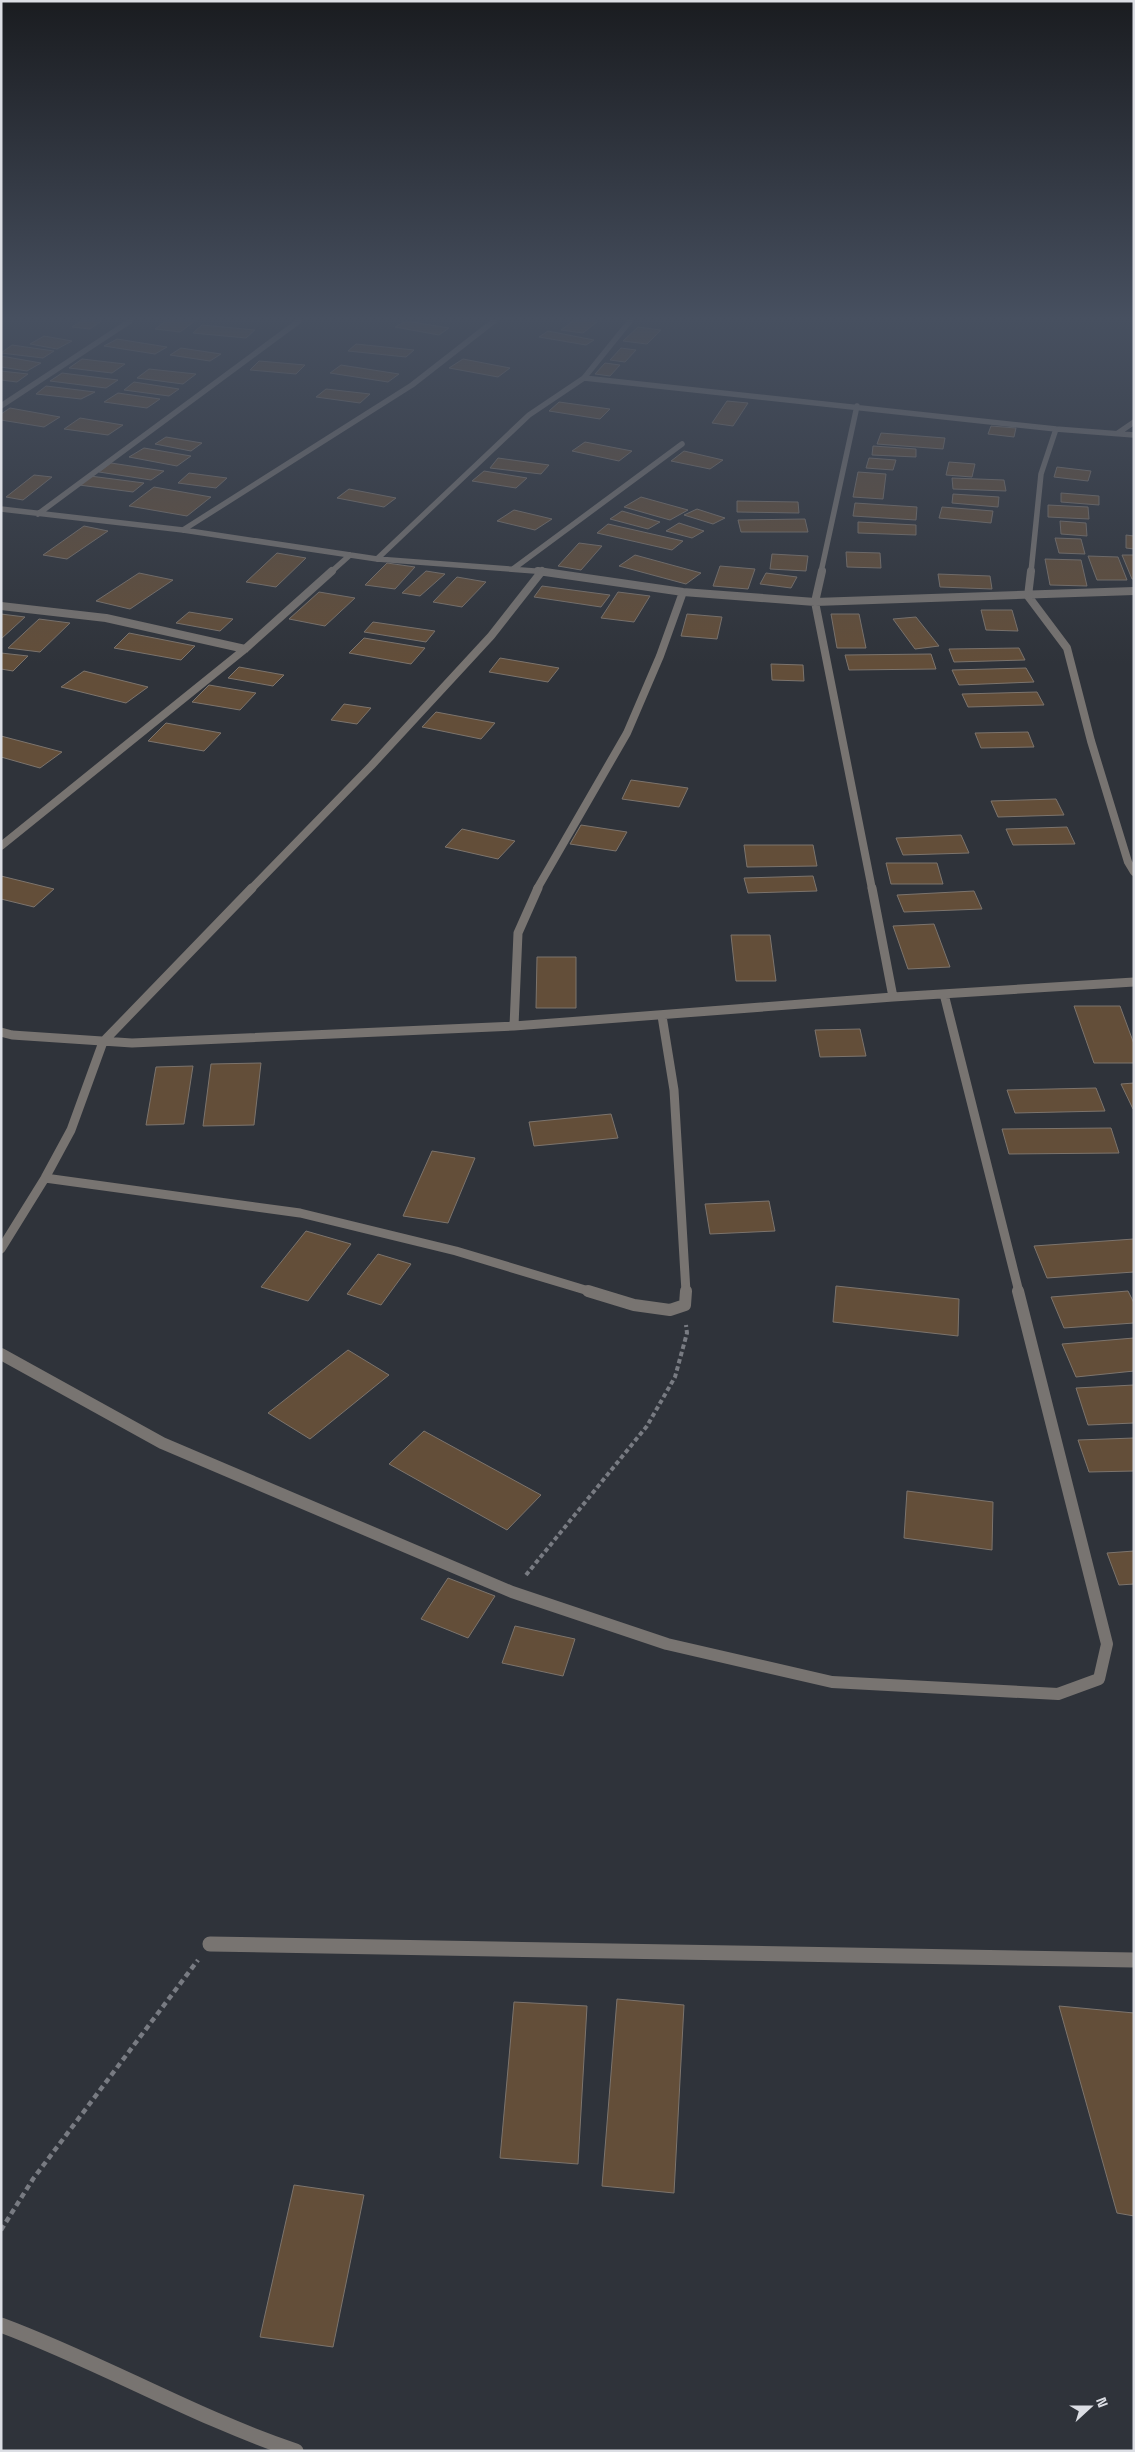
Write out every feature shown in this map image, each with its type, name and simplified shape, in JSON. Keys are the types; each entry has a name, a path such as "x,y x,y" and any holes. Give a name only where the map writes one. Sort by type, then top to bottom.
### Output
{"street":[{"path":"38,514 143,435"},
{"path":"183,530 332,435"},
{"path":"377,558 506,435"},
{"path":"851,435 815,602 893,997"},
{"path":"1054,435 1041,474 1028,596 1067,648 1091,741 1128,862 1134,872"},
{"path":"513,569 682,444"},
{"path":"1,509 183,530 350,555 542,571 683,592 815,602 1134,591"},
{"path":"1,846 245,649 350,555"},
{"path":"1,1249 45,1178 71,1130 103,1042 371,766 491,636 542,571"},
{"path":"514,1026 518,933 543,876 627,733 660,656 683,592"},
{"path":"1,606 106,618 245,649"},
{"path":"1,1032 12,1036 132,1044 514,1026 893,997 1134,982"},
{"path":"1,1354 162,1443 512,1592 667,1644 832,1682 1058,1694 1099,1679 1106,1644 944,994"},
{"path":"45,1178 300,1213 456,1251 634,1305 670,1310 685,1305 686,1283 674,1090 662,1016"},
{"path":"210,1944 1134,1960"},
{"path":"1,2325 34,2336 204,2416 295,2451"}],"path":[{"path":"512,1592 647,1426 675,1377 687,1332 685,1305"},
{"path":"1,2230 33,2179 210,1944"}],"building":[{"path":"880,435 945,438 943,449 877,444"},
{"path":"166,437 202,443 191,451 155,444"},
{"path":"585,442 632,451 619,461 572,451"},
{"path":"873,446 916,449 916,457 872,455"},
{"path":"144,448 191,456 177,466 129,457"},
{"path":"684,451 723,460 710,469 671,461"},
{"path":"498,458 549,465 541,474 490,468"},
{"path":"869,458 896,460 893,470 866,468"},
{"path":"949,462 975,464 972,477 946,475"},
{"path":"111,463 164,471 151,480 99,472"},
{"path":"1057,467 1091,471 1088,481 1054,477"},
{"path":"484,471 527,478 516,488 472,481"},
{"path":"858,472 886,474 883,499 853,497"},
{"path":"189,473 227,478 216,488 178,483"},
{"path":"34,475 52,477 23,500 6,497"},
{"path":"90,476 144,483 133,492 79,485"},
{"path":"952,478 1004,480 1006,491 953,489"},
{"path":"154,487 211,497 187,516 129,506"},
{"path":"349,489 396,498 384,507 337,498"},
{"path":"1061,493 1099,496 1099,505 1061,502"},
{"path":"953,494 999,497 998,507 952,503"},
{"path":"641,497 688,510 670,520 624,507"},
{"path":"737,501 798,502 799,513 737,512"},
{"path":"855,503 917,507 916,520 853,516"},
{"path":"1048,505 1088,507 1089,519 1048,517"},
{"path":"942,507 993,511 991,523 939,518"},
{"path":"697,509 725,518 713,524 684,515"},
{"path":"514,510 552,519 535,530 497,521"},
{"path":"622,511 660,522 648,529 610,519"},
{"path":"805,519 808,532 741,532 738,520"},
{"path":"1060,521 1086,523 1087,536 1061,534"},
{"path":"858,522 916,525 916,535 858,533"},
{"path":"679,523 704,531 692,538 666,531"},
{"path":"608,524 683,541 672,550 597,533"},
{"path":"84,526 108,531 67,559 43,555"},
{"path":"1126,535 1134,536 1134,549 1126,548"},
{"path":"1055,538 1081,539 1085,554 1059,553"},
{"path":"579,543 602,546 581,570 558,566"},
{"path":"846,552 880,553 881,568 847,567"},
{"path":"277,553 306,558 276,587 246,582"},
{"path":"772,554 808,556 806,571 770,569"},
{"path":"635,555 701,573 686,584 619,566"},
{"path":"1122,555 1134,555 1134,579 1132,579"},
{"path":"1088,556 1118,557 1127,580 1097,580"},
{"path":"1045,559 1081,560 1087,586 1050,585"},
{"path":"387,563 415,567 395,589 365,585"},
{"path":"720,566 755,569 748,589 713,586"},
{"path":"426,571 445,574 420,596 402,593"},
{"path":"139,573 173,580 130,609 96,601"},
{"path":"766,573 797,577 791,588 760,584"},
{"path":"938,574 990,576 992,589 940,587"},
{"path":"457,577 486,582 462,607 433,602"},
{"path":"542,586 610,595 601,607 534,597"},
{"path":"319,592 355,598 325,626 289,619"},
{"path":"618,592 650,596 634,622 601,618"},
{"path":"981,610 1012,610 1018,631 986,630"},
{"path":"189,612 233,619 220,631 176,623"},
{"path":"1,614 25,617 1,639"},
{"path":"687,614 722,617 717,639 681,636"},
{"path":"831,614 859,614 866,648 837,648"},
{"path":"916,617 939,646 915,649 893,619"},
{"path":"39,619 70,623 40,652 8,648"},
{"path":"373,622 435,631 426,642 364,632"},
{"path":"129,633 195,646 181,660 114,648"},
{"path":"364,638 425,648 411,664 349,653"},
{"path":"1019,648 1025,660 954,662 949,649"},
{"path":"1,653 28,656 13,671 1,669"},
{"path":"931,654 936,669 849,670 845,655"},
{"path":"500,658 559,668 548,682 489,672"},
{"path":"771,664 803,665 804,681 772,680"},
{"path":"239,667 284,675 273,686 228,678"},
{"path":"1026,668 1034,682 959,685 952,670"},
{"path":"84,671 148,687 126,703 61,687"},
{"path":"209,685 256,693 240,710 192,702"},
{"path":"1037,692 1044,705 968,707 962,694"},
{"path":"344,704 371,708 357,724 331,720"},
{"path":"436,712 495,723 481,739 422,727"},
{"path":"166,723 221,733 204,751 148,741"},
{"path":"1028,732 1034,747 981,748 975,733"},
{"path":"1,736 62,752 40,768 1,757"},
{"path":"631,780 688,788 679,807 622,799"},
{"path":"1056,799 1064,815 998,817 991,801"},
{"path":"581,825 627,832 616,851 570,844"},
{"path":"1067,827 1075,844 1013,845 1006,829"},
{"path":"462,829 515,841 498,859 445,847"},
{"path":"961,835 969,853 903,855 896,838"},
{"path":"744,845 813,845 817,866 747,867"},
{"path":"886,863 937,863 943,884 891,884"},
{"path":"1,876 54,889 34,907 1,899"},
{"path":"813,876 817,891 748,893 744,878"},
{"path":"974,891 982,909 904,912 897,895"},
{"path":"934,924 950,967 908,969 893,926"},
{"path":"731,935 770,935 776,981 736,981"},
{"path":"537,957 576,957 576,1008 536,1008"},
{"path":"1074,1006 1120,1006 1134,1044 1134,1063 1094,1063"},
{"path":"860,1029 866,1056 820,1057 815,1030"},
{"path":"261,1063 254,1125 203,1126 211,1064"},
{"path":"193,1066 184,1124 146,1125 156,1067"},
{"path":"1134,1083 1134,1109 1133,1109 1121,1084"},
{"path":"1096,1088 1105,1111 1015,1113 1007,1090"},
{"path":"611,1114 618,1138 534,1146 529,1122"},
{"path":"1111,1128 1119,1153 1009,1154 1002,1129"},
{"path":"432,1151 475,1158 448,1223 403,1216"},
{"path":"769,1201 775,1231 710,1234 705,1204"},
{"path":"306,1231 351,1244 308,1301 261,1287"},
{"path":"1134,1239 1134,1272 1047,1278 1034,1246"},
{"path":"378,1254 411,1264 381,1305 347,1294"},
{"path":"836,1286 959,1299 958,1336 833,1322"},
{"path":"1128,1291 1134,1303 1134,1323 1064,1328 1051,1297"},
{"path":"1134,1338 1134,1371 1076,1377 1062,1344"},
{"path":"348,1350 389,1375 310,1439 268,1413"},
{"path":"1134,1385 1134,1423 1088,1425 1076,1388"},
{"path":"424,1431 541,1495 507,1530 389,1464"},
{"path":"1134,1438 1134,1471 1089,1472 1078,1440"},
{"path":"907,1491 993,1502 992,1550 904,1538"},
{"path":"1134,1551 1134,1584 1119,1585 1107,1553"},
{"path":"448,1578 495,1596 468,1638 421,1619"},
{"path":"515,1626 575,1639 563,1676 502,1663"},
{"path":"617,1999 684,2005 674,2193 602,2186"},
{"path":"514,2002 587,2006 578,2164 500,2158"},
{"path":"1059,2006 1134,2013 1134,2216 1117,2213"},
{"path":"294,2185 364,2195 333,2347 260,2337"}]}
